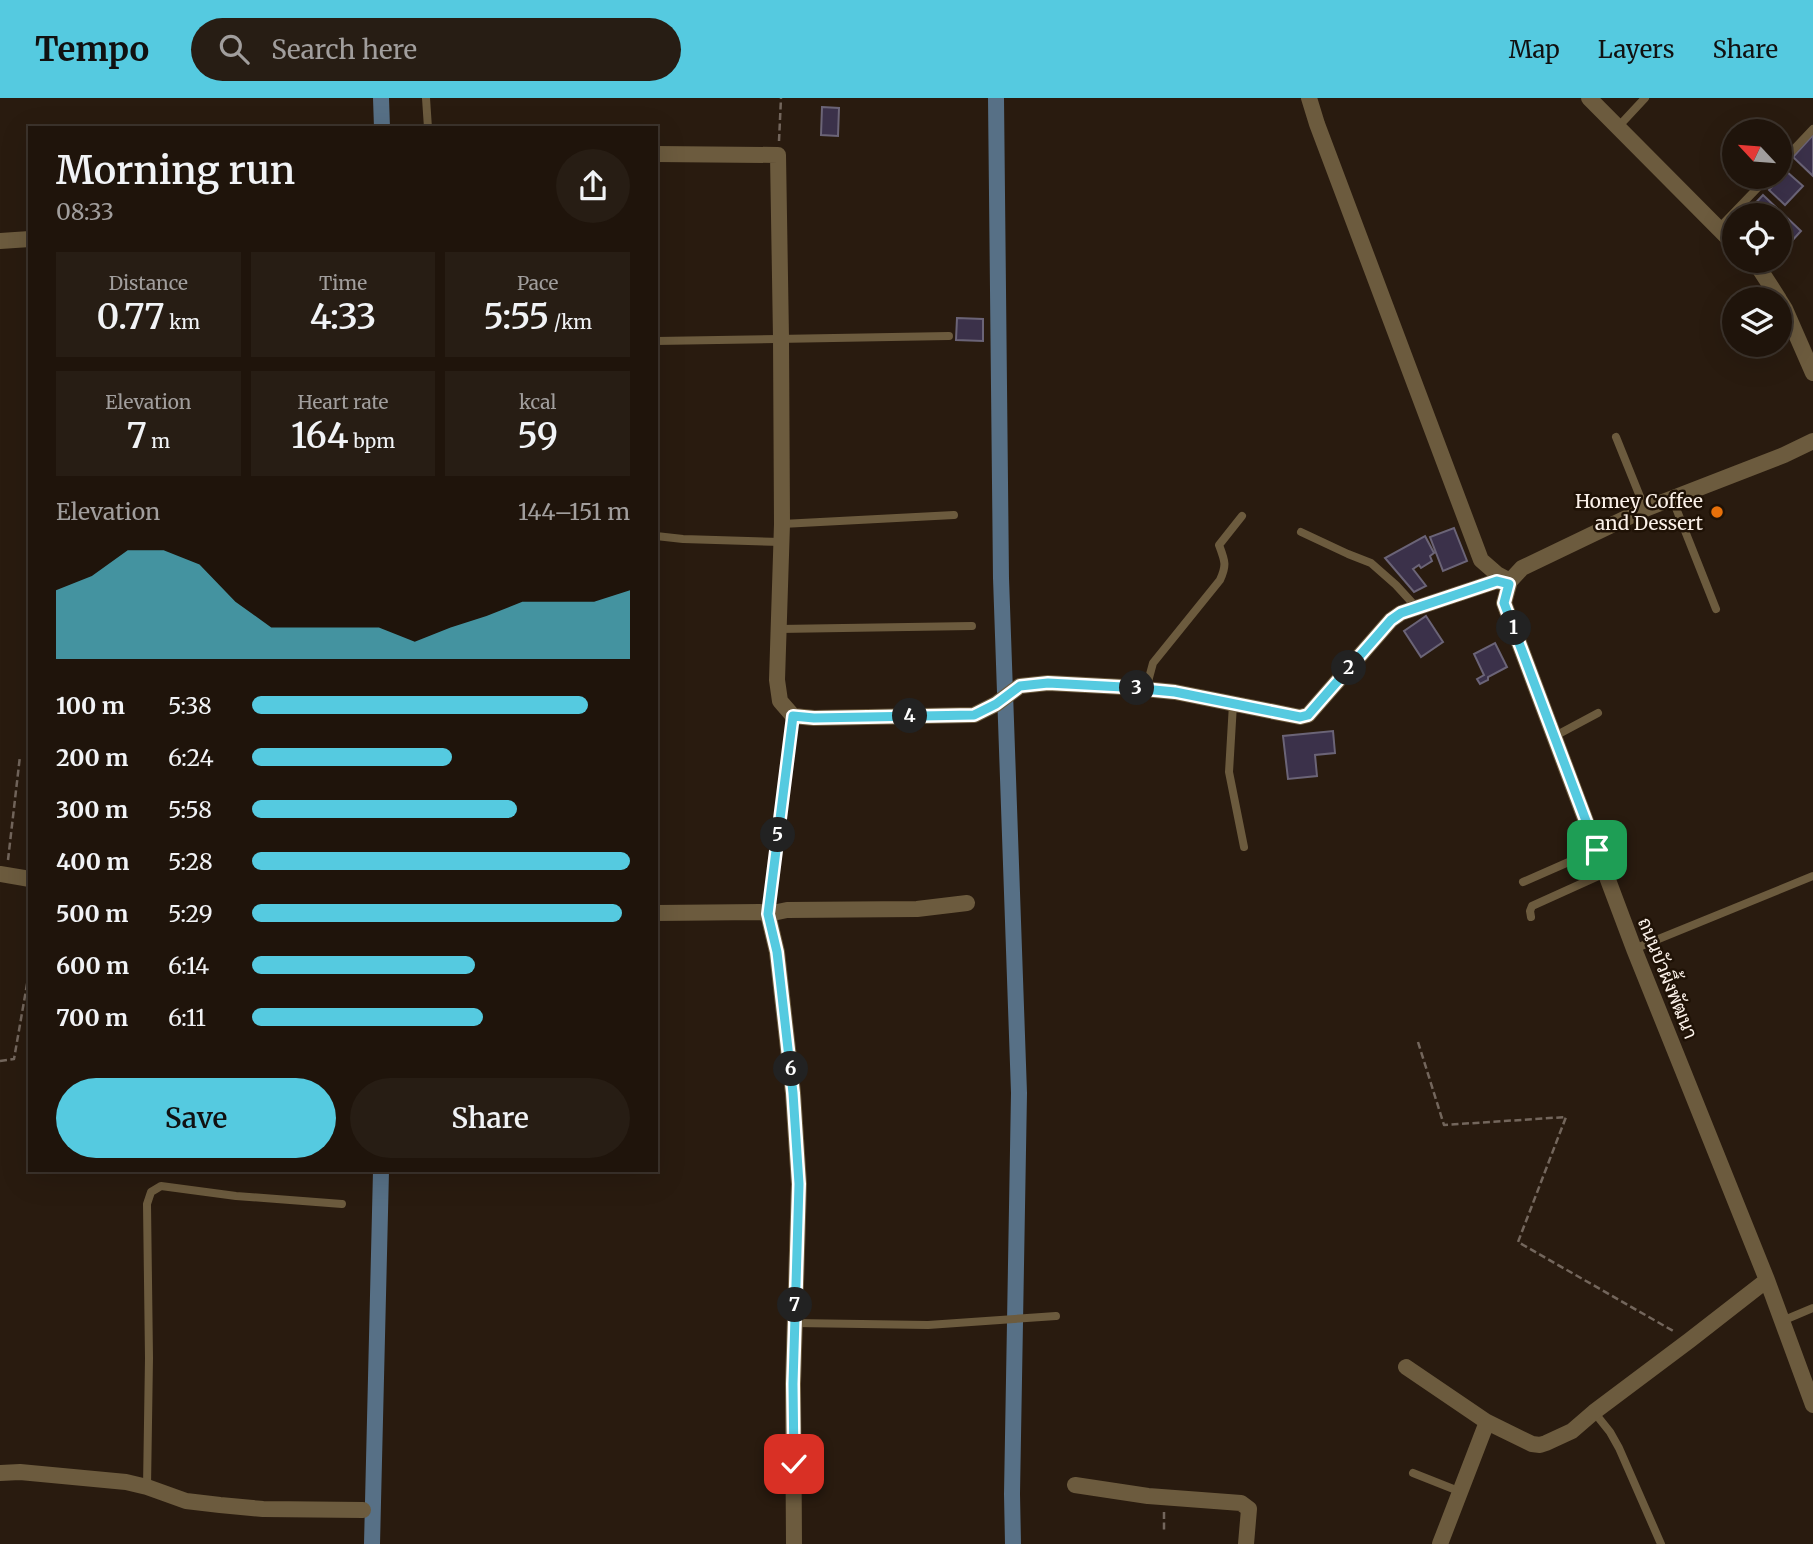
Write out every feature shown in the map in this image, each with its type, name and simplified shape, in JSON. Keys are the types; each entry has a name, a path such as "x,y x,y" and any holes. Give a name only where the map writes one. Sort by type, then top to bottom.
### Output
{"street":[{"path":"1309,98 1481,560 1509,583"},
{"path":"1589,98 1722,233"},
{"path":"658,154 778,155 782,524 777,680 780,701 793,716 814,718 974,715 996,704 1020,686 1048,683 1175,692 1300,717 1308,715 1391,620 1401,613 1497,581 1509,583"},
{"path":"0,241 28,239"},
{"path":"1792,325 1813,373"},
{"path":"1509,583 1522,568 1645,509 1813,441"},
{"name":"ถนนบัวผึ้งพัฒนา","path":"1509,583 1504,603 1634,949 1767,1280 1813,1405"},
{"path":"4,874 28,879"},
{"path":"658,913 768,914 787,910 917,909 967,903"},
{"path":"768,914 777,952 794,1106 799,1184 793,1384 794,1544"},
{"path":"1406,1367 1488,1422 1532,1444 1540,1445 1572,1431 1767,1280"},
{"path":"1440,1544 1488,1422"},
{"path":"0,1473 20,1472 126,1482 186,1501 263,1509 363,1510"},
{"path":"1075,1485 1148,1496 1241,1503 1249,1509 1246,1544"}],"lane":[{"path":"426,98 428,126"},
{"path":"1618,127 1645,98"},
{"path":"1792,151 1813,129"},
{"path":"1718,229 1756,189"},
{"path":"658,341 950,336"},
{"path":"1616,437 1645,509"},
{"path":"1672,498 1716,608"},
{"path":"782,524 954,515"},
{"path":"1146,689 1153,663 1220,580 1225,569 1219,545 1242,516"},
{"path":"1301,532 1371,564 1396,585 1417,608"},
{"path":"658,536 781,542"},
{"path":"779,629 972,626"},
{"path":"1233,704 1229,772 1244,847"},
{"path":"1555,736 1598,713"},
{"path":"1523,882 1597,850"},
{"path":"1531,917 1532,906 1605,873"},
{"path":"1634,949 1813,876"},
{"path":"147,1487 147,1204 151,1192 161,1186 236,1196 342,1204"},
{"path":"1782,1321 1813,1308"},
{"path":"795,1323 928,1325 1056,1317"},
{"path":"1594,1412 1619,1448 1661,1544"},
{"path":"1413,1473 1461,1492"}],"path":[{"path":"778,155 781,98"},
{"path":"768,914 793,716"},
{"path":"4,874 20,756"},
{"path":"0,1061 14,1059 28,978"},
{"path":"1418,1042 1444,1125 1566,1118 1518,1242 1690,1340"}],"building":[{"path":"822,107 839,108 838,136 821,135"},
{"path":"1813,135 1813,176 1793,157"},
{"path":"1792,176 1803,186 1787,203 1783,203 1769,190 1792,189"},
{"path":"1763,195 1771,203 1756,203"},
{"path":"1792,222 1801,231 1792,241"},
{"path":"957,318 983,319 983,341 956,340"},
{"path":"1454,528 1467,561 1443,571 1430,537"},
{"path":"1425,536 1434,553 1430,556 1432,561 1421,568 1419,565 1413,569 1426,586 1414,592 1385,558"},
{"path":"1426,616 1443,642 1421,657 1404,631"},
{"path":"1495,643 1507,667 1480,684 1477,679 1484,675 1474,654"},
{"path":"1333,731 1335,753 1315,755 1317,776 1288,779 1283,736"}],"waterway":[{"path":"381,98 382,126"},
{"path":"996,98 1001,578 1019,1093 1013,1544"},
{"path":"372,1544 381,1172"}],"place":[{"name":"Homey Coffee and Dessert","path":"1717,512"}],"route":[{"path":"794,1464 793,1384 799,1184 793,1093 777,952 768,914 793,716 814,718 974,715 996,704 1020,686 1048,683 1175,692 1300,717 1308,715 1391,620 1401,613 1497,581 1509,584 1504,603 1597,850"}]}
